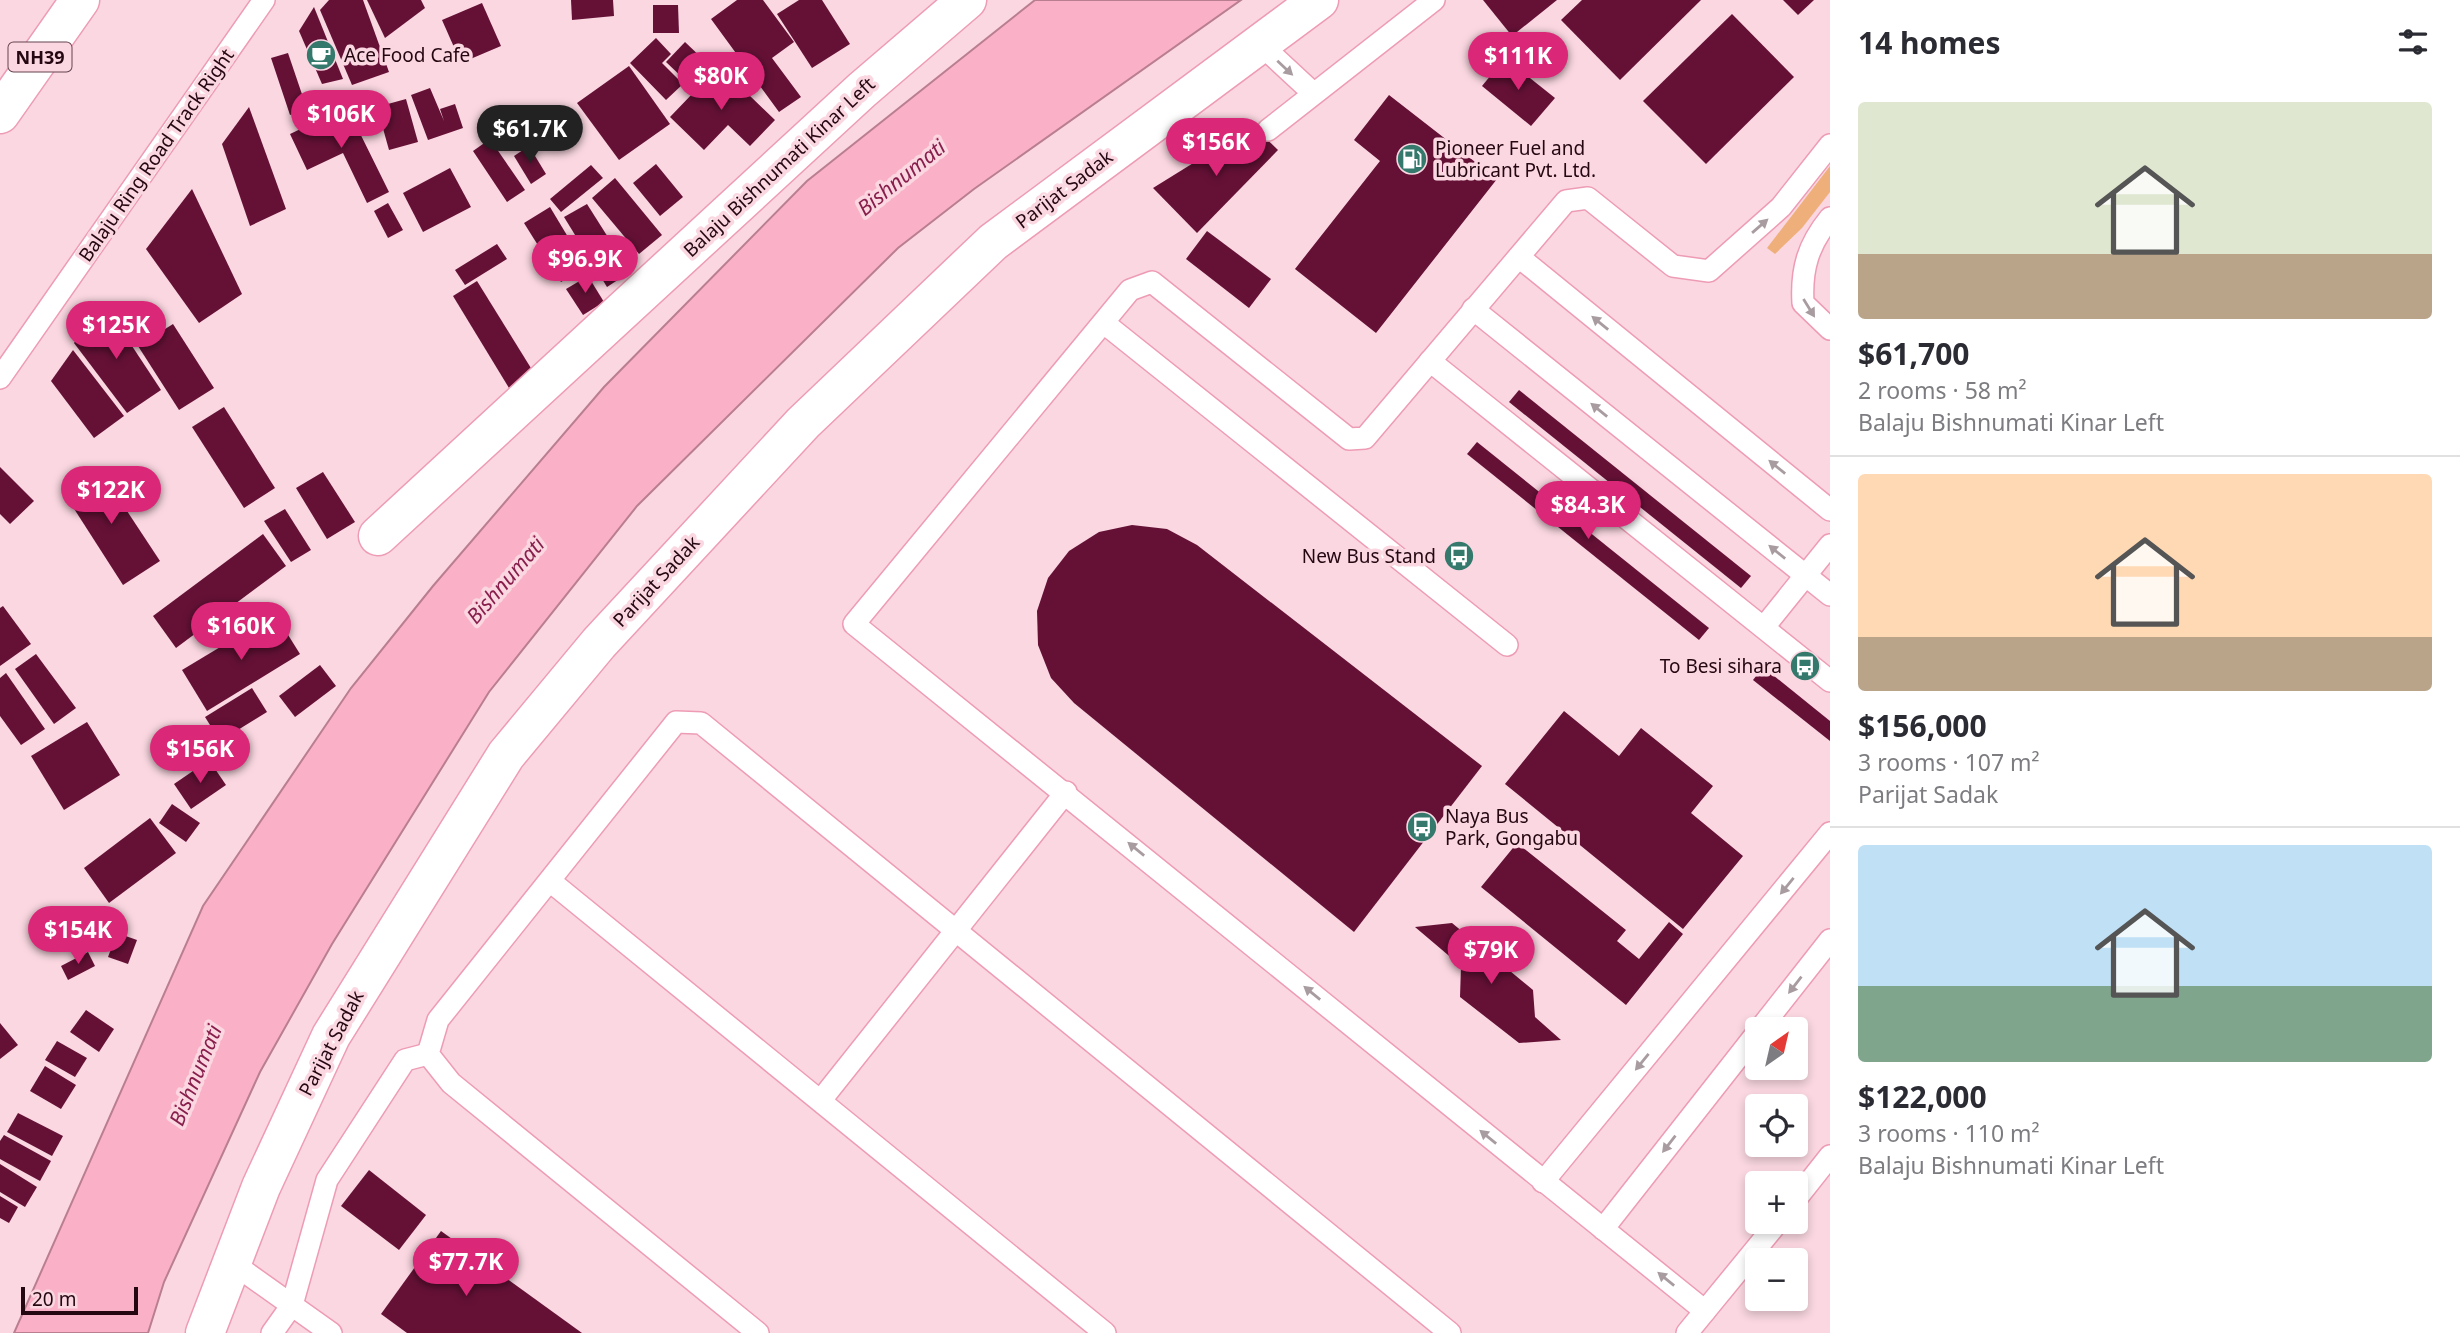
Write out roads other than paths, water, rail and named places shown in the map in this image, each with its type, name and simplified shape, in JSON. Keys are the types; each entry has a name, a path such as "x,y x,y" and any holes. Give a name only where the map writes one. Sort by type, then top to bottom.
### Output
{"main road":[{"name":"NH39","path":"0,113 80,0"},
{"name":"Balaju Bishnumati Kinar Left","path":"378,536 862,90 967,0"},
{"name":"Parijat Sadak","path":"205,1333 261,1187 331,1036 506,755 599,642 803,423 993,242 1258,42 1319,0"}],"lane":[{"name":"Balaju Ring Road Track Right","path":"0,378 264,0"},
{"path":"1268,130 1411,7 1434,0"},
{"path":"1258,42 1313,93"},
{"path":"1705,1311 1066,792 854,624 1130,290 1152,282 1349,439 1365,438 1566,201 1588,198 1673,266 1709,271 1781,207 1830,145"},
{"path":"1830,218 1805,259 1802,288 1803,303 1830,329"},
{"path":"1519,257 1830,510"},
{"path":"1473,309 1830,595"},
{"path":"1104,323 1507,645"},
{"path":"1430,361 1830,681"},
{"path":"1763,627 1830,545"},
{"path":"428,1054 438,1020 677,722 701,723 1450,1333"},
{"path":"821,1100 957,933 1066,792"},
{"path":"1544,1182 1830,833"},
{"path":"550,881 1105,1333"},
{"path":"1769,1017 1830,940"},
{"path":"1602,1229 1745,1048"},
{"path":"272,1333 292,1305 327,1180 405,1060 428,1054"},
{"path":"428,1054 451,1083 758,1333"},
{"path":"1808,1184 1830,1156"},
{"path":"1687,1333 1767,1234"},
{"path":"231,1262 331,1333"}],"water":[{"name":"Bishnumati","path":"1035,0 1241,0 974,189 898,248 637,506 489,692 332,944 260,1072 164,1282 148,1333 14,1333 203,906 351,688 433,586 604,387 807,181"}],"place":[{"name":"Ace Food Cafe","path":"321,55"},
{"name":"Pioneer Fuel and Lubricant Pvt. Ltd.","path":"1412,159"},
{"name":"New Bus Stand","path":"1459,556"},
{"name":"To Besi sihara","path":"1805,666"},
{"name":"Naya Bus Park, Gongabu","path":"1422,827"}]}
